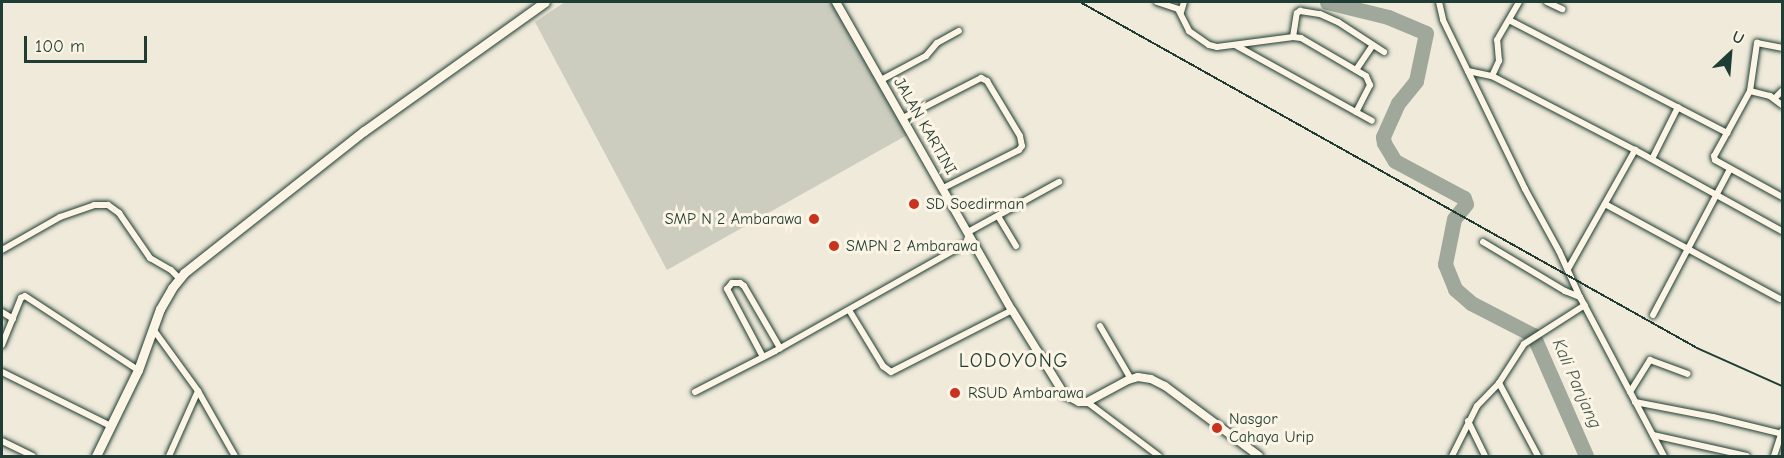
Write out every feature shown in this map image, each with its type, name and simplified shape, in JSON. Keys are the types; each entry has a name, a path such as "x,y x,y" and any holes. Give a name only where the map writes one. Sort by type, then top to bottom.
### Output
{"main road":[{"path":"96,456 138,370 166,297 179,278 364,131 545,2"}],"street":[{"name":"JALAN KARTINI","path":"836,2 1060,390 1070,399 1087,402"},
{"path":"1157,2 1181,12"},
{"path":"1184,2 1181,12 1189,31 1209,45 1217,48 1293,37 1312,43 1356,70 1370,80 1370,85 1356,112"},
{"path":"1438,2 1443,20 1525,189 1664,456"},
{"path":"1492,76 1499,61 1497,40 1519,2"},
{"path":"1547,2 1563,9"},
{"path":"1293,37 1297,13 1300,11 1338,22 1384,52"},
{"path":"1509,20 1727,133"},
{"path":"881,80 926,56 937,43 959,31"},
{"path":"1782,48 1757,42 1750,91 1714,158 1730,169 1782,194"},
{"path":"1234,45 1372,121"},
{"path":"1356,70 1372,46"},
{"path":"1468,71 1492,76 1652,159 1782,231"},
{"path":"903,118 981,78 987,81 1020,136 1022,147 1018,150 943,188"},
{"path":"1750,91 1775,98 1782,105"},
{"path":"1775,98 1782,91"},
{"path":"1652,159 1678,106"},
{"path":"1568,269 1635,150"},
{"path":"1653,315 1690,249 1730,169"},
{"path":"694,392 849,310 970,236 998,216 1059,182"},
{"path":"1605,204 1780,299"},
{"path":"2,250 60,217 94,205 108,205 119,213 150,258 171,270 179,278"},
{"path":"998,216 1016,246"},
{"path":"1483,242 1565,291 1580,297"},
{"path":"763,357 727,289 732,283 740,283 744,286 780,348"},
{"path":"2,345 21,298 28,297 138,370"},
{"path":"1452,456 1477,406 1499,382 1524,344 1536,334 1585,306"},
{"path":"849,310 883,366 891,372 1012,310"},
{"path":"2,312 13,319"},
{"path":"1100,326 1131,379"},
{"path":"153,329 198,391 235,456"},
{"path":"1630,392 1650,360 1688,374"},
{"path":"2,372 111,426"},
{"path":"1159,456 1087,402 1131,379 1150,379 1165,386 1259,456"},
{"path":"1499,382 1538,456"},
{"path":"169,456 198,391"},
{"path":"1635,402 1782,433 1774,456"},
{"path":"1468,421 1485,456"},
{"path":"1653,435 1746,456"},
{"path":"2,441 33,456"}],"shaded area":[{"path":"565,2 834,2 909,134 667,270 535,22"}],"waterway":[{"name":"Kali Panjang","path":"1327,2 1388,17 1426,33 1416,81 1398,103 1383,137 1384,143 1395,161 1464,198 1466,204 1454,219 1445,264 1455,289 1471,303 1533,335 1586,456"}],"railway":[{"path":"1080,2 1697,348 1782,386"}],"place":[{"name":"SD Soedirman","path":"914,204"},
{"name":"SMP N 2 Ambarawa","path":"814,219"},
{"name":"SMPN 2 Ambarawa","path":"834,246"},
{"name":"RSUD Ambarawa","path":"955,393"},
{"name":"Nasgor Cahaya Urip","path":"1217,428"}],"district":[{"name":"LODOYONG","path":"1014,360"}]}
